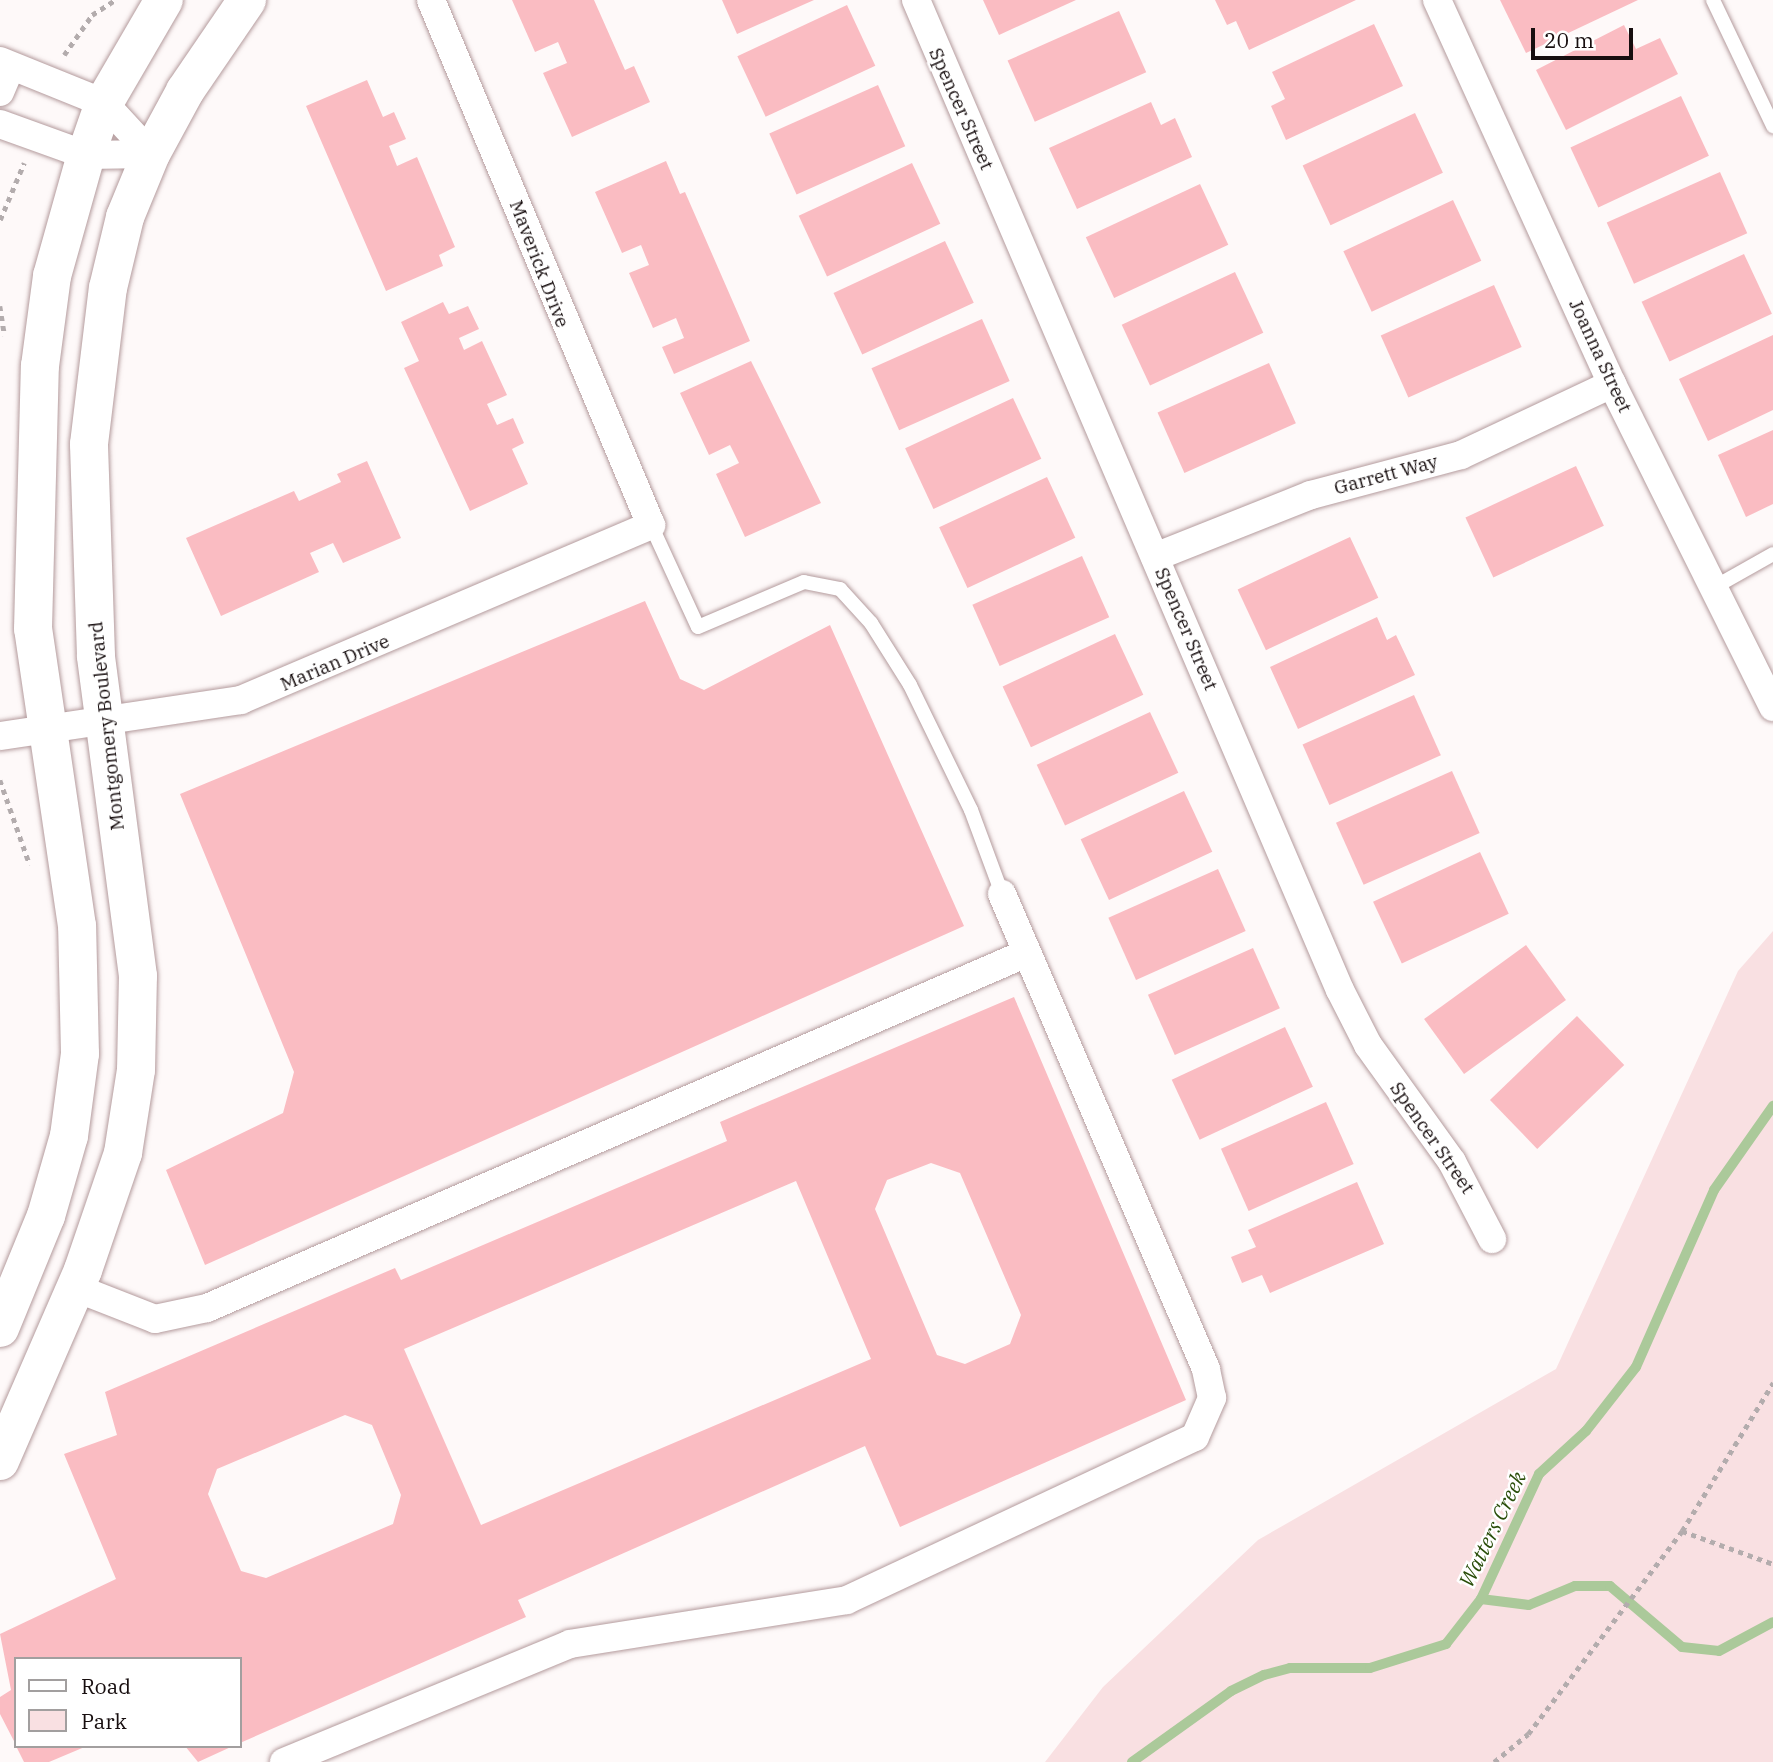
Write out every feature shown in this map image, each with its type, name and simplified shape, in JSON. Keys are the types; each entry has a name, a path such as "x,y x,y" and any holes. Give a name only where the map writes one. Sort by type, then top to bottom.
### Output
{"street":[{"path":"0,1328 46,1216 69,1136 79,1054 77,926 33,629 34,447 52,276 86,155 104,103 164,0"},
{"name":"Montgomery Boulevard","path":"0,1461 76,1288 123,1153 136,1070 138,976 104,718 89,444 108,288 125,216 152,154 185,91 247,0"},
{"name":"Maverick Drive","path":"431,0 651,526"},
{"name":"Spencer Street","path":"916,0 1340,989 1368,1045 1452,1162 1492,1239"},
{"name":"Joanna Street","path":"1437,0 1612,384 1773,706"},
{"path":"4,73 104,103 152,154"},
{"path":"0,124 86,155 152,154"},
{"name":"Garrett Way","path":"1156,557 1311,495 1461,455 1612,384"},
{"name":"Marian Drive","path":"0,736 47,725 206,709 279,687 651,526"},
{"path":"284,1762 570,1644 793,1613 859,1596 1195,1437 1212,1398 1206,1369 1002,894"},
{"path":"76,1288 155,1319 207,1308 1027,953"}],"lane":[{"path":"1713,0 1773,126"},
{"path":"651,526 698,627 804,582 840,589 871,623 910,685 971,810 1002,894"},
{"path":"1713,588 1773,554"}],"path":[{"path":"60,65 92,15 115,0"},
{"path":"0,219 26,159"},
{"path":"0,780 33,872"},
{"path":"1494,1762 1528,1734 1682,1531 1773,1383"},
{"path":"1682,1531 1773,1564"}],"green space":[{"path":"1773,931 1773,1762 1045,1762 1103,1687 1258,1540 1556,1369 1738,971"}],"building":[{"path":"512,0 594,0 625,70 634,66 650,102 572,137 543,73 567,63 558,42 535,52"},
{"path":"722,0 814,0 737,34"},
{"path":"983,0 1076,0 999,35"},
{"path":"1215,0 1356,0 1249,50 1236,21 1227,25"},
{"path":"1500,0 1638,0 1526,53"},
{"path":"847,5 875,66 766,117 737,56"},
{"path":"1119,11 1146,72 1035,122 1008,61"},
{"path":"1374,24 1403,86 1286,140 1271,106 1285,99 1272,72"},
{"path":"1624,25 1636,49 1660,38 1678,74 1566,130 1536,70"},
{"path":"367,80 383,117 394,112 406,139 389,146 397,166 417,157 455,247 439,255 443,266 386,291 306,106"},
{"path":"878,85 905,146 797,195 769,133"},
{"path":"1681,96 1709,156 1598,207 1570,148"},
{"path":"1151,102 1161,125 1175,118 1192,157 1077,209 1049,148"},
{"path":"1415,113 1443,173 1331,225 1303,165"},
{"path":"666,161 680,194 685,192 750,341 674,374 662,347 684,338 676,318 653,328 629,273 649,265 641,245 622,253 595,192"},
{"path":"912,163 940,224 827,277 799,216"},
{"path":"1720,172 1747,233 1634,284 1607,222"},
{"path":"1200,184 1228,245 1114,298 1086,237"},
{"path":"1453,200 1481,261 1372,312 1343,251"},
{"path":"945,241 974,303 862,355 834,293"},
{"path":"1744,254 1772,314 1669,362 1642,302"},
{"path":"1235,272 1263,333 1150,386 1122,325"},
{"path":"1494,285 1522,347 1408,398 1381,335"},
{"path":"443,302 449,314 468,306 479,329 459,338 464,350 482,341 507,395 487,404 497,425 513,418 524,443 512,449 528,484 470,511 404,368 419,361 401,322"},
{"path":"982,319 1010,381 899,430 871,368"},
{"path":"1773,335 1773,410 1708,441 1679,379"},
{"path":"751,361 821,503 745,537 716,474 739,463 730,445 709,455 680,393"},
{"path":"1269,363 1296,423 1184,473 1158,413"},
{"path":"1013,398 1041,459 933,509 905,448"},
{"path":"1773,430 1773,504 1746,517 1718,455"},
{"path":"367,461 401,538 343,563 333,543 310,553 319,572 221,616 186,538 294,491 299,501 341,482 337,474"},
{"path":"1576,466 1604,526 1493,577 1465,518"},
{"path":"1047,477 1075,538 967,588 939,527"},
{"path":"1350,537 1378,598 1266,650 1238,589"},
{"path":"1082,556 1109,617 1000,666 972,605"},
{"path":"645,601 680,679 704,690 830,625 964,926 205,1265 166,1170 283,1113 294,1072 180,794"},
{"path":"1377,617 1387,640 1396,635 1415,675 1298,729 1270,667"},
{"path":"1115,634 1143,695 1031,747 1003,686"},
{"path":"1414,695 1441,755 1329,805 1303,745"},
{"path":"1150,712 1178,773 1065,826 1037,765"},
{"path":"1452,771 1480,833 1364,885 1336,823"},
{"path":"1184,791 1212,852 1109,900 1081,839"},
{"path":"1480,852 1509,914 1402,963 1373,902"},
{"path":"1218,869 1246,931 1136,980 1108,918"},
{"path":"1526,945 1566,1000 1464,1074 1424,1019"},
{"path":"1253,948 1280,1008 1175,1055 1148,995"},
{"path":"1014,997 1186,1400 900,1527 865,1446 518,1600 526,1617 242,1742 242,1657 14,1657 14,1741 0,1714 0,1697 11,1690 0,1634 116,1579 64,1454 117,1435 105,1392 395,1268 401,1280 727,1141 720,1122","holes":["931,1163 960,1173 1021,1315 1010,1344 965,1364 937,1355 875,1209 887,1180","796,1181 871,1359 481,1525 404,1349","345,1415 372,1425 401,1495 393,1524 266,1578 241,1571 208,1494 217,1469"]},
{"path":"1577,1016 1624,1065 1537,1149 1490,1100"},
{"path":"1285,1027 1313,1087 1200,1140 1172,1080"},
{"path":"1326,1102 1354,1164 1249,1211 1221,1149"},
{"path":"1357,1182 1384,1244 1270,1293 1262,1275 1242,1283 1231,1257 1256,1247 1248,1230"},
{"path":"17,1748 82,1748 49,1762 24,1762"},
{"path":"187,1748 229,1748 198,1762"}],"waterway":[{"name":"Watters Creek","path":"1132,1762 1231,1691 1264,1675 1290,1668 1370,1668 1446,1644 1481,1599 1539,1474 1586,1431 1636,1367 1714,1190 1773,1106"},
{"path":"1481,1599 1529,1605 1575,1586 1610,1586 1682,1647 1719,1651 1773,1622"}]}
